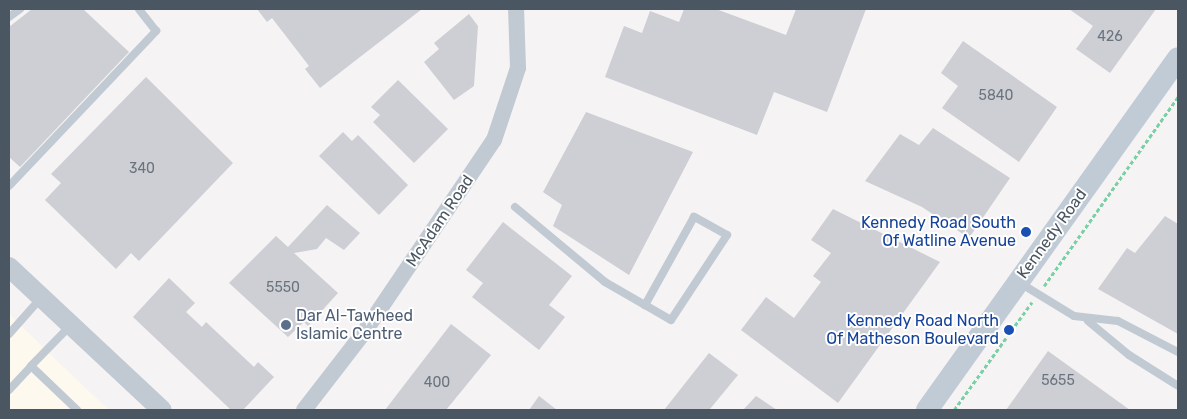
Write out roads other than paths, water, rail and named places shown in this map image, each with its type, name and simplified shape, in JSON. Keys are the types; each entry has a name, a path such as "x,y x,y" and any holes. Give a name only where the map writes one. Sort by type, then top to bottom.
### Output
{"main road":[{"name":"Kennedy Road","path":"927,410 1178,58"}],"street":[{"name":"McAdam Road","path":"304,410 370,324 494,140 518,68 516,9"},
{"path":"9,267 162,410"}],"lane":[{"path":"9,17 20,9"},
{"path":"9,186 156,31 139,9"},
{"path":"515,208 606,282 645,305 671,320 727,235 694,218 645,305"},
{"path":"1018,282 1086,320 1129,355 1178,386"},
{"path":"9,334 42,297"},
{"path":"1086,320 1118,321 1178,352"},
{"path":"9,390 71,325"},
{"path":"31,366 77,410"}],"place":[{"name":"Kennedy Road South Of Watline Avenue","path":"1026,232"},
{"name":"Dar Al-Tawheed Islamic Centre","path":"286,325"},
{"name":"Kennedy Road North Of Matheson Boulevard","path":"1009,330"}]}
